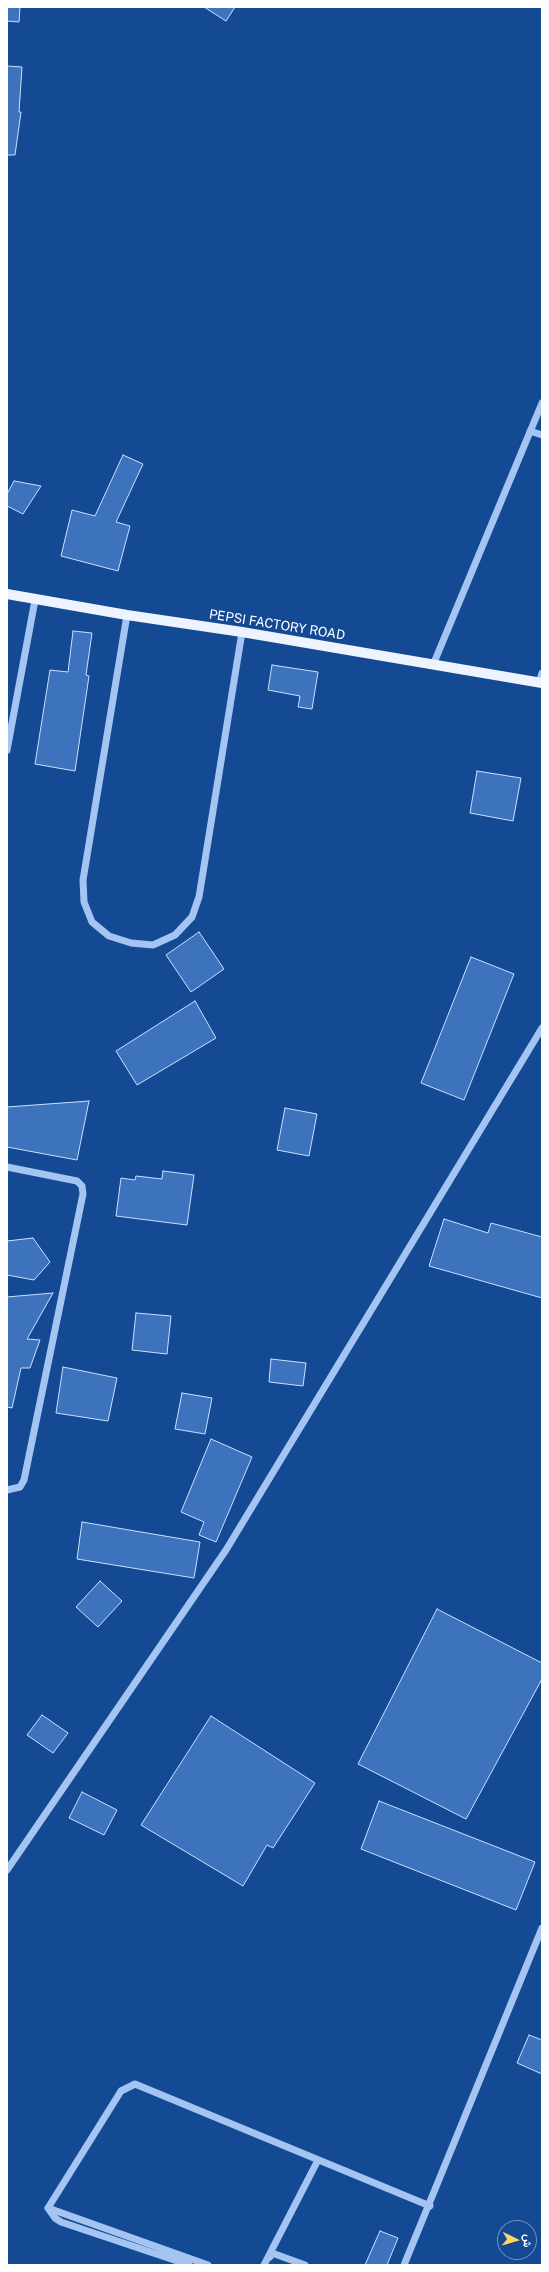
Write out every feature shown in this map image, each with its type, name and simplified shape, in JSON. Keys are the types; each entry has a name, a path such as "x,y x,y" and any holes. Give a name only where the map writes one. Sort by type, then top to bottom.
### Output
{"main road":[{"name":"PEPSI FACTORY ROAD","path":"7,594 34,600 242,632 433,665 541,680"}],"street":[{"path":"433,665 542,403"},
{"path":"530,431 542,435"},
{"path":"7,750 34,600"},
{"path":"127,615 83,880 84,902 92,922 109,936 131,943 153,945 175,935 192,917 199,897 242,632"},
{"path":"7,1870 226,1550 542,1028"},
{"path":"7,1167 77,1181 82,1186 83,1194 24,1480 20,1487 7,1490"},
{"path":"404,2265 430,2206 542,1928"},
{"path":"48,2208 122,2091 135,2084 430,2206"},
{"path":"265,2265 318,2160"},
{"path":"48,2208 55,2218 61,2222 189,2265"},
{"path":"48,2208 208,2265"},
{"path":"265,2265 272,2253 305,2265"}],"building":[{"path":"7,7 20,7 19,22 7,21"},
{"path":"204,7 235,7 226,21"},
{"path":"7,66 22,67 19,112 21,112 15,155 7,155"},
{"path":"123,455 143,464 116,522 130,526 118,571 61,556 72,510 95,516"},
{"path":"14,481 41,486 23,514 7,506 7,494"},
{"path":"73,631 92,633 86,675 89,676 75,771 35,764 50,670 68,672"},
{"path":"272,665 318,672 312,709 298,707 300,696 268,690"},
{"path":"477,771 521,778 513,821 470,813"},
{"path":"199,932 224,969 191,992 166,955"},
{"path":"471,957 514,974 464,1100 421,1083"},
{"path":"195,1001 216,1038 137,1085 116,1051"},
{"path":"89,1101 77,1160 7,1147 7,1107"},
{"path":"285,1108 317,1114 309,1156 277,1150"},
{"path":"163,1171 194,1175 187,1225 116,1216 121,1178 135,1180 136,1176 162,1179"},
{"path":"444,1219 488,1233 491,1223 542,1237 542,1298 429,1266"},
{"path":"33,1238 50,1262 34,1280 7,1275 7,1241"},
{"path":"53,1293 27,1339 40,1340 30,1368 21,1368 12,1408 7,1407 7,1297"},
{"path":"136,1313 171,1316 167,1354 132,1350"},
{"path":"271,1359 306,1363 303,1386 269,1382"},
{"path":"63,1367 117,1378 108,1421 56,1413"},
{"path":"182,1393 212,1398 205,1434 175,1429"},
{"path":"211,1439 252,1457 216,1542 199,1535 204,1522 181,1512"},
{"path":"82,1522 200,1542 194,1578 77,1559"},
{"path":"100,1581 122,1601 98,1627 76,1607"},
{"path":"437,1609 542,1663 542,1679 466,1819 358,1764"},
{"path":"42,1715 68,1733 53,1753 27,1735"},
{"path":"211,1716 315,1783 273,1848 267,1845 243,1886 141,1825"},
{"path":"82,1792 117,1810 104,1835 69,1818"},
{"path":"379,1801 535,1862 516,1910 361,1849"},
{"path":"529,2035 542,2040 542,2074 517,2063"},
{"path":"380,2231 398,2238 387,2265 365,2265"}]}
